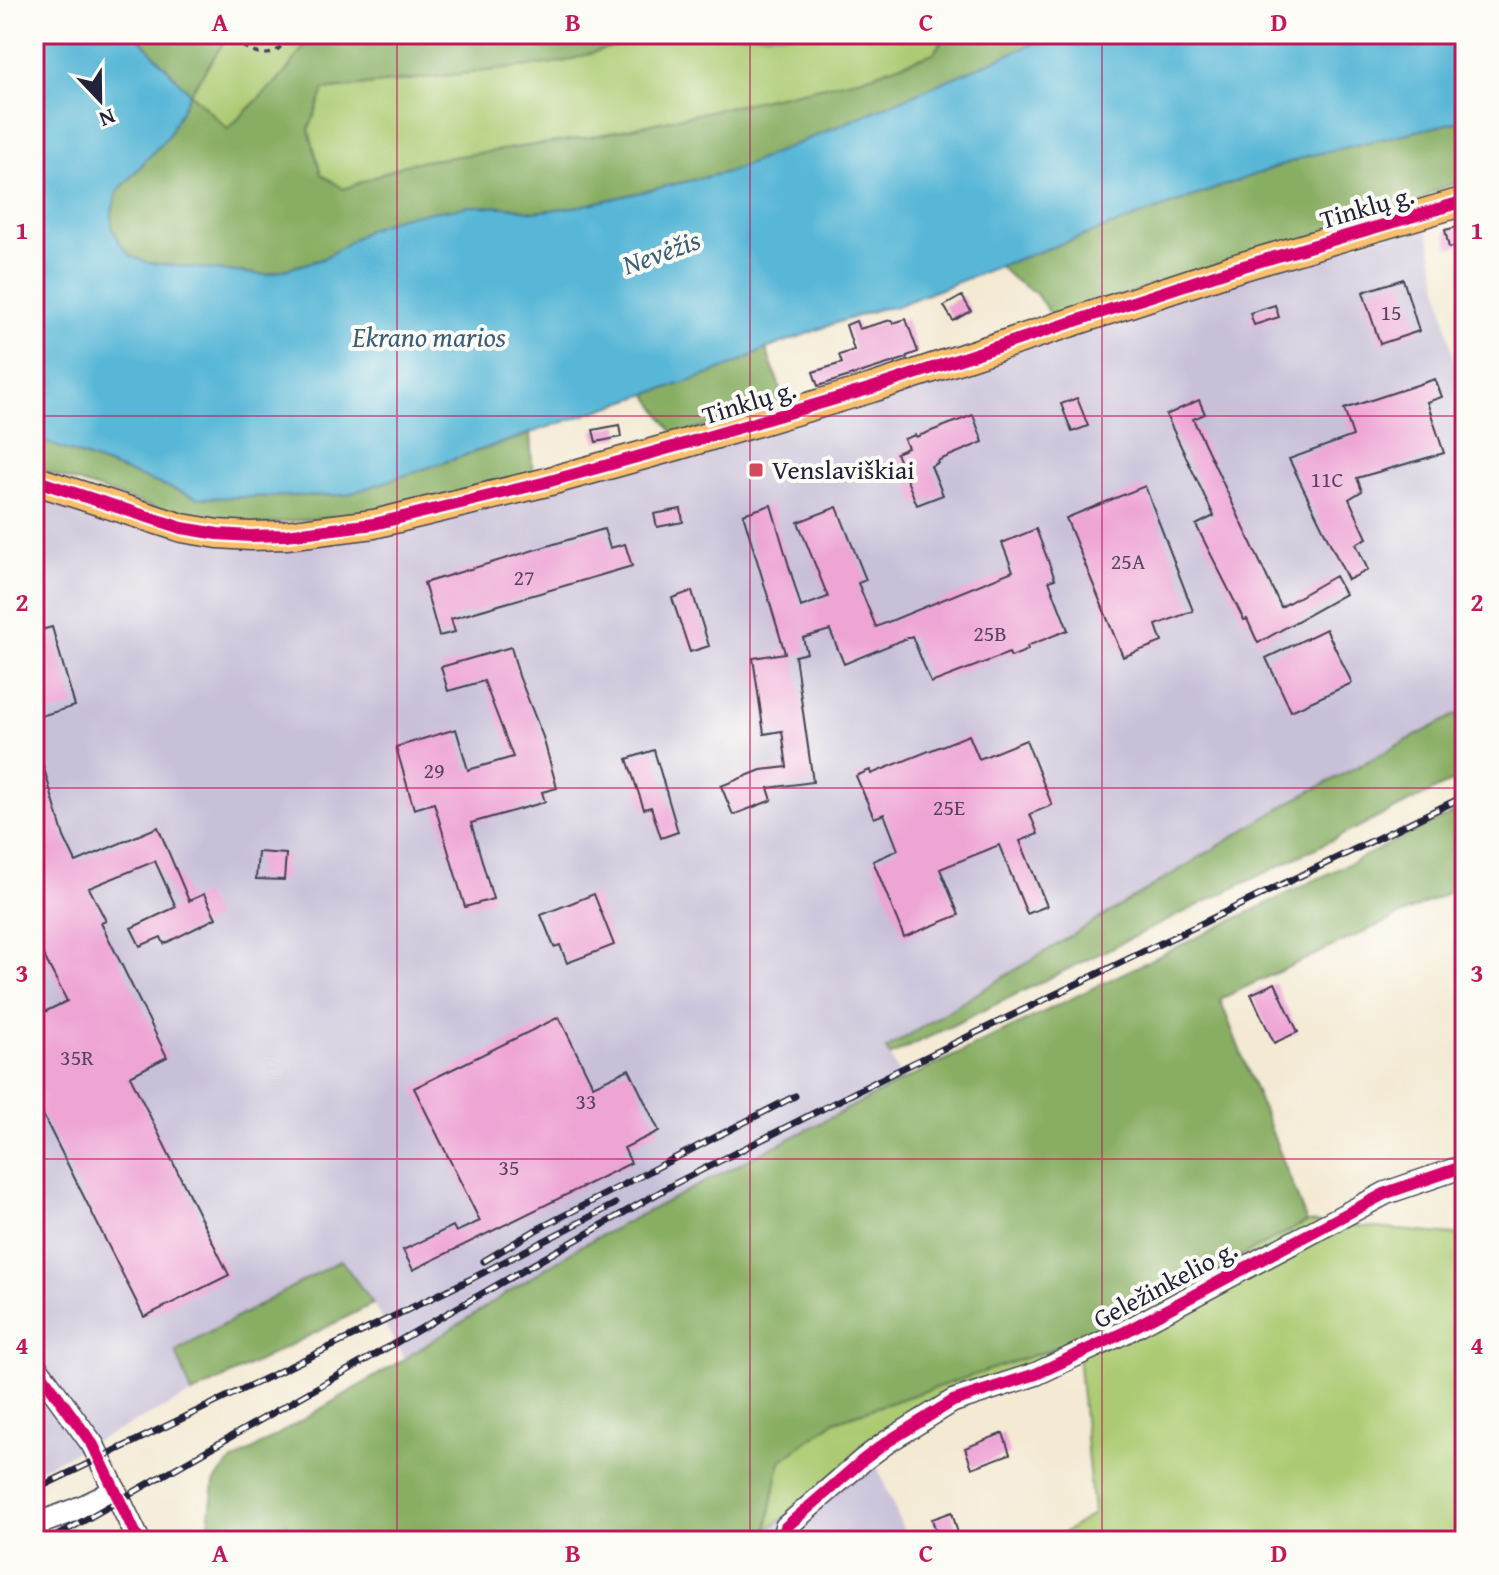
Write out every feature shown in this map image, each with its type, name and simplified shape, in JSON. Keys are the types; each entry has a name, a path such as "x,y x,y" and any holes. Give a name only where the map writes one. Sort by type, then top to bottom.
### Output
{"main road":[{"name":"Tinklų g.","path":"34,480 182,528 240,536 286,535 374,524 543,483 680,445 858,392 1230,270 1465,201"}],"street":[{"name":"Geležinkelio g.","path":"782,1541 786,1527 863,1460 953,1401 1036,1374 1123,1333 1386,1193 1465,1166"},
{"path":"34,1364 93,1445 139,1541"},
{"path":"34,1525 72,1512 115,1490"}],"path":[{"path":"222,34 265,55 282,47 288,34"}],"shaded area":[{"path":"1426,223 1465,405 1465,724 1457,715 887,1049 902,1081 580,1246 404,1359 373,1304 341,1260 176,1351 192,1394 34,1472 34,488 356,535"},
{"path":"869,1447 908,1541 745,1541 788,1516"}],"green space":[{"path":"135,34 229,34 190,93 228,129 285,73 313,34 651,34 563,62 324,90 309,130 321,174 344,189 410,163 591,137 862,78 934,53 943,34 1057,34 732,171 581,206 534,212 508,207 470,206 342,247 322,259 266,275 148,263 131,256 119,242 112,227 112,211 118,191 168,136 189,93"},
{"path":"229,34 313,34 285,73 228,129 190,93"},
{"path":"651,34 944,36 934,53 862,78 591,137 410,163 344,189 321,174 309,130 323,90 563,62"},
{"path":"1465,120 1465,180 1434,191 1417,204 1053,317 1035,293 999,266 1307,156"},
{"path":"766,349 785,401 675,436 647,394 708,374"},
{"path":"530,434 533,476 376,513 252,525 184,517 34,468 34,438 198,498 346,495"},
{"path":"1457,714 1465,724 1465,775 890,1056 886,1049 1292,801"},
{"path":"1465,807 1465,885 1220,999 1307,1222 1067,1344 835,1421 780,1461 767,1529 745,1541 296,1541 287,1522 250,1541 211,1541 208,1532 214,1483 227,1465 404,1359 580,1246 902,1081"},
{"path":"1307,1222 1465,1236 1465,1541 1051,1541 1093,1514 1078,1355 986,1390 767,1529 780,1461 835,1421 1067,1344"},
{"path":"341,1260 373,1304 192,1394 176,1351"},
{"path":"287,1522 296,1541 250,1541"}],"water":[{"name":"Ekrano marios","path":"34,34 135,34 190,93 168,136 118,191 112,211 112,227 131,256 148,263 266,275 322,259 367,230 400,217 470,206 508,207 534,212 581,206 732,171 1057,34 1465,34 1465,120 1307,156 999,266 894,307 836,323 691,381 346,495 198,498 34,438"}],"building":[{"path":"1465,225 1465,244 1449,248 1445,230"},
{"path":"1403,279 1419,331 1380,344 1363,292"},
{"path":"962,296 971,311 953,321 944,306"},
{"path":"1275,305 1279,317 1254,325 1250,313"},
{"path":"906,319 918,352 818,386 813,372 842,363 839,355 854,350 846,325 856,321 859,329"},
{"path":"1435,379 1442,397 1427,402 1444,453 1357,478 1362,491 1349,499 1367,538 1356,544 1368,570 1348,580 1289,459 1353,436 1344,409"},
{"path":"1077,398 1088,426 1072,432 1061,404"},
{"path":"1199,400 1205,414 1193,419 1281,607 1335,576 1345,594 1258,643 1196,525 1214,516 1166,415"},
{"path":"973,415 983,442 931,466 943,495 917,505 896,453 908,448 904,439"},
{"path":"619,425 621,437 596,442 593,430"},
{"path":"1145,486 1193,611 1156,625 1162,642 1123,657 1066,518"},
{"path":"771,505 801,607 828,597 798,522 837,507 866,580 858,583 876,627 1013,571 1002,543 1036,529 1055,579 1049,581 1068,630 1027,646 1028,650 1011,657 1009,653 931,683 912,636 844,664 830,630 803,638 807,653 795,656 813,782 768,788 772,800 733,815 721,786 761,770 787,767 782,731 764,734 753,658 785,653 743,514"},
{"path":"681,509 683,522 657,527 654,514"},
{"path":"604,529 610,548 625,544 632,566 451,619 455,632 439,636 424,583"},
{"path":"692,591 709,646 690,652 672,598"},
{"path":"52,627 75,706 34,718 34,632"},
{"path":"1326,629 1352,683 1291,711 1266,658"},
{"path":"511,647 543,737 557,788 542,792 545,802 471,823 493,899 465,907 434,803 414,809 396,747 456,729 468,770 513,757 484,681 448,691 441,667"},
{"path":"969,735 979,759 1026,740 1052,805 1030,814 1038,834 1020,841 1047,906 1027,914 999,845 940,869 959,915 904,937 873,861 898,850 884,814 874,818 856,776 870,770 871,774"},
{"path":"37,745 64,837 76,862 158,827 189,901 204,894 216,918 164,944 161,937 140,946 131,928 176,907 155,861 89,888 106,921 101,923 167,1057 130,1076 229,1275 144,1317 34,1097 34,1017 67,1001 43,954 34,959 34,746"},
{"path":"654,750 678,832 661,838 651,807 644,809 627,759"},
{"path":"258,852 286,854 284,880 256,879"},
{"path":"594,894 614,945 567,963 560,945 554,947 541,915"},
{"path":"1275,983 1298,1032 1274,1043 1251,994"},
{"path":"559,1017 593,1086 629,1069 659,1131 624,1148 631,1163 413,1270 403,1250 453,1226 456,1232 480,1221 414,1088"},
{"path":"1003,1433 1010,1454 972,1468 965,1448"},
{"path":"952,1512 960,1541 939,1541 932,1519"}],"railway":[{"path":"48,1541 676,1183 899,1070 1465,796"},
{"path":"484,1261 536,1230 795,1096"},
{"path":"34,1490 471,1279 615,1204"}],"cycle path":[{"path":"34,480 182,528 218,534 286,535 374,524 543,483 680,445 872,388 1230,270 1465,201"},
{"path":"782,1541 786,1527 863,1460 953,1401 1036,1374 1123,1333 1386,1193 1465,1166"},
{"path":"34,1364 93,1445 139,1541"}],"place":[{"name":"Venslaviškiai","path":"756,470"}],"water label":[{"name":"Nevėžis","path":"661,252"}]}
